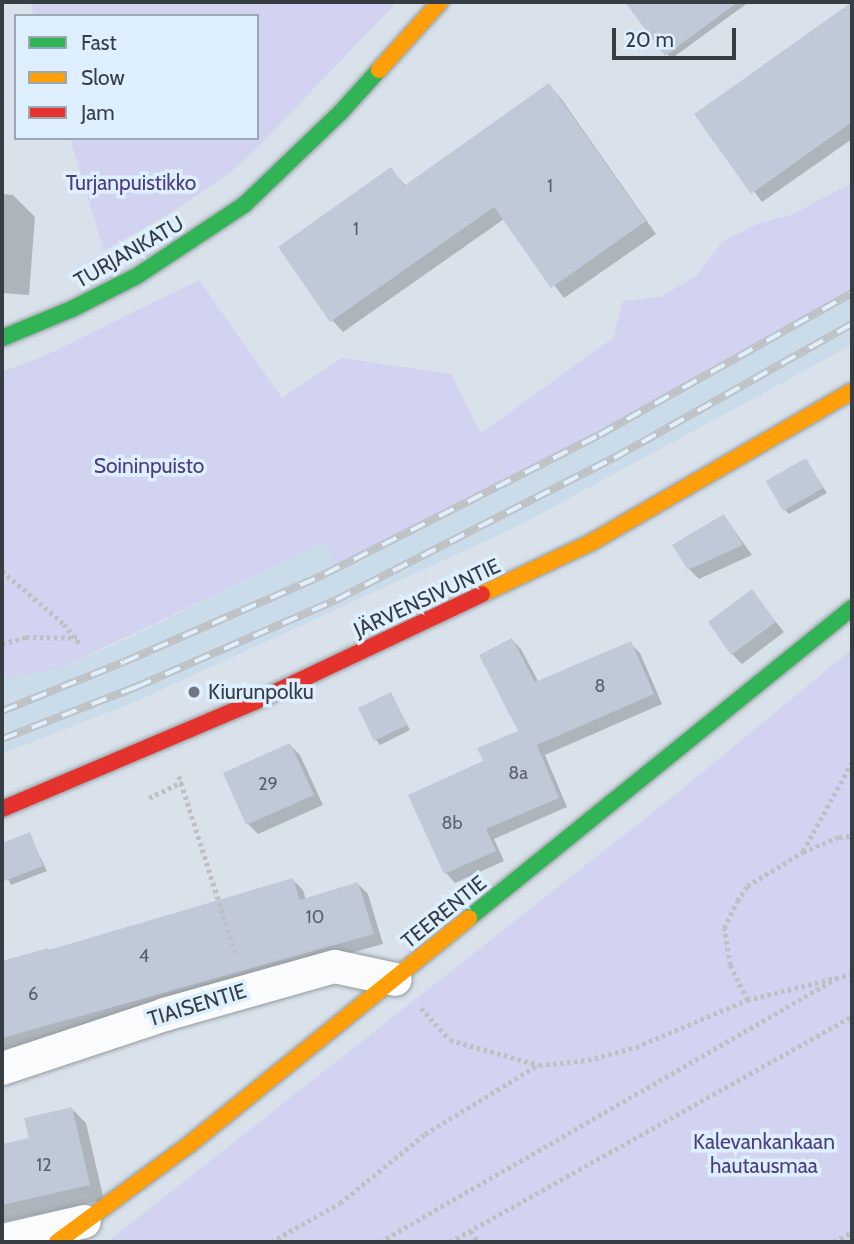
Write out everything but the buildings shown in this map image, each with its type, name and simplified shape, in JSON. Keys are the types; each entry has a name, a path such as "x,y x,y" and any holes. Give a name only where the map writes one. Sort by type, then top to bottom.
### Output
{"street":[{"name":"TURJANKATU","path":"2,338 72,309 137,276 244,205 332,121 440,2"},
{"name":"JÄRVENSIVUNTIE","path":"2,809 256,701 569,553 852,391"},
{"name":"TEERENTIE","path":"57,1242 190,1144 852,608"},
{"name":"TIAISENTIE","path":"2,1068 164,1014 334,966 395,979"},
{"path":"2,1240 84,1221"}],"path":[{"path":"2,571 77,638 82,646"},
{"path":"2,644 26,637 77,638"},
{"path":"803,852 852,762"},
{"path":"149,798 182,782"},
{"path":"191,807 231,941"},
{"path":"747,1000 730,965 724,928 747,886 803,852 839,837 852,836"},
{"path":"450,1040 539,1065 588,1060 636,1047 747,1000 852,974"},
{"path":"380,1242 837,978"},
{"path":"450,1242 851,1017 852,1024"},
{"path":"271,1242 340,1203 425,1135 539,1065"},
{"path":"471,1231 478,1242"},
{"path":"834,1242 852,1232"}],"shaded area":[{"path":"852,253 852,345 518,526 139,700 2,754 2,678 61,668 114,645 494,460"}],"green space":[{"name":"Turjanpuistikko","path":"30,2 397,2 251,154 227,175 172,212 104,251 71,140 259,140 259,14 33,14"},
{"name":"Soininpuisto","path":"852,183 852,288 667,395 340,568 324,543 61,668 2,678 2,372 42,357 199,280 282,398 342,358 451,374 481,433 613,338 623,301 661,297 697,275 722,242 759,223 791,215"},
{"name":"Kalevankankaan hautausmaa","path":"852,649 852,1242 107,1242 676,794"}],"railway":[{"path":"2,711 124,662 325,574 599,435 852,293"},
{"path":"2,739 136,687 336,600 614,458 852,324"}],"traffic: fast":[{"path":"2,338 72,309 137,276 244,205 341,112 379,70"},
{"path":"469,918 852,608"}],"traffic: slow":[{"path":"379,70 440,2"},
{"path":"482,594 592,542 852,391"},
{"path":"57,1242 190,1144 469,918"}],"traffic: jam":[{"path":"2,809 256,701 482,594"}],"place":[{"name":"Kiurunpolku","path":"194,692"}]}
